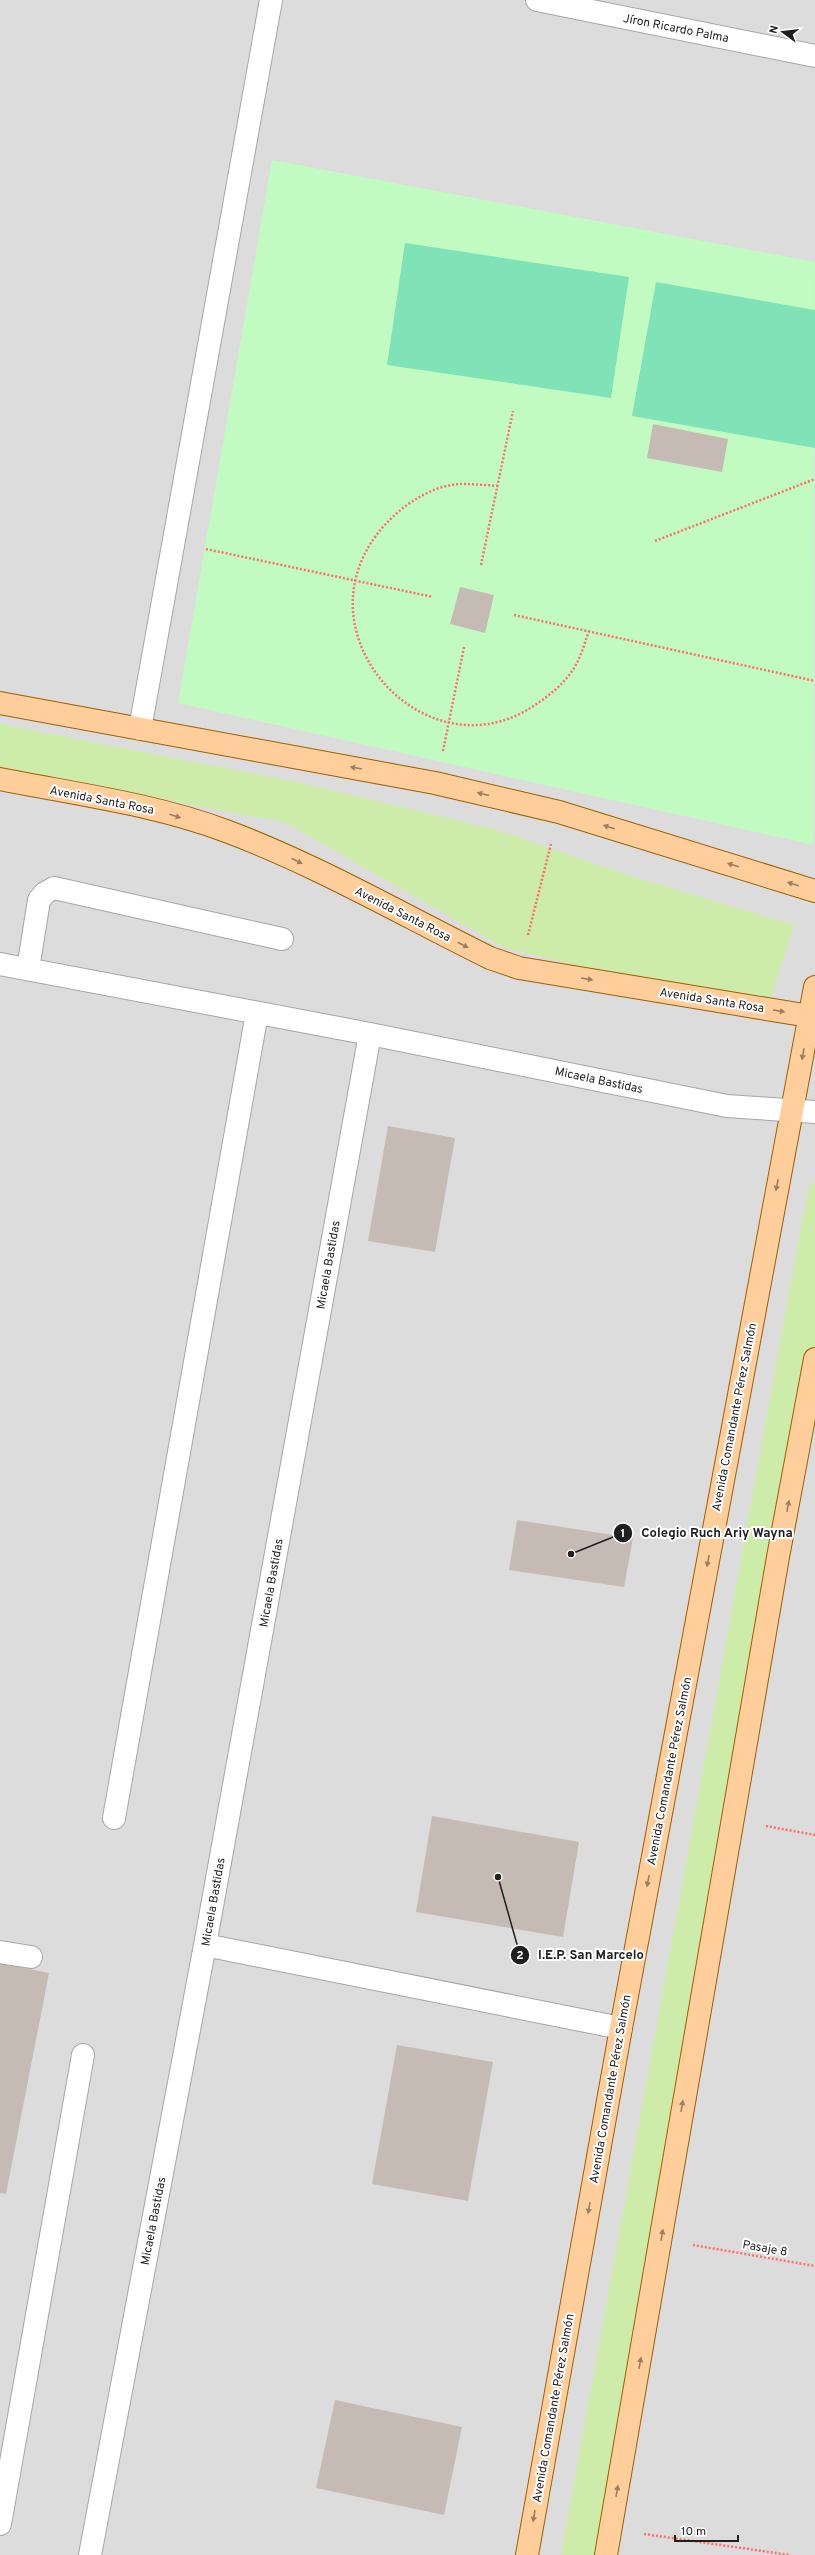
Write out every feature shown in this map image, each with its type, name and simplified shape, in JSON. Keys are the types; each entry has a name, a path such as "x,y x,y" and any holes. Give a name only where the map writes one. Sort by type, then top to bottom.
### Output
{"main road":[{"path":"0,703 436,783 559,812 815,891"},
{"name":"Avenida Santa Rosa","path":"0,779 166,813 226,831 282,854 490,958 519,968 812,1016"},
{"name":"Avenida Comandante Pérez Salmón","path":"527,2555 621,2028 793,1110 812,1016 815,987"},
{"path":"606,2555 778,1557 815,1359"}],"street":[{"path":"140,729 272,0"},
{"name":"Jíron Ricardo Palma","path":"537,0 815,56"},
{"path":"28,969 40,900 45,893 54,888 282,939"},
{"path":"0,964 370,1034"},
{"path":"114,1818 257,1013"},
{"name":"Micaela Bastidas","path":"90,2555 205,1945 370,1034 727,1106 793,1110"},
{"path":"793,1110 815,1112"},
{"path":"205,1945 621,2028"},
{"path":"0,1952 31,1957"},
{"path":"0,2524 83,2055"}],"path":[{"path":"481,565 513,411"},
{"path":"655,541 815,480"},
{"path":"498,486 460,484 424,494 392,515 369,545 355,581 353,617 363,654 384,686 413,709 449,722 486,724 522,714 554,693 577,663 589,632"},
{"path":"173,543 433,598"},
{"path":"514,615 815,681"},
{"path":"436,783 464,647"},
{"path":"519,968 559,812"},
{"path":"795,1831 815,1835"},
{"name":"Pasaje 8","path":"712,2248 815,2266"},
{"path":"661,2537 790,2555"}],"shaded area":[{"path":"0,0 815,0 815,2555 0,2555"}],"green space":[{"path":"272,160 815,262 814,845 178,703"},
{"path":"405,243 629,277 611,398 387,365"},
{"path":"656,282 815,310 815,448 632,416"},
{"path":"0,724 297,782 494,829 634,877 794,925 766,1014 503,947 286,823 0,768"},
{"path":"815,1183 815,1357 597,2555 561,2555 805,1205 810,1184"}],"building":[{"path":"653,424 728,439 722,472 647,458"},
{"path":"460,587 494,595 485,633 450,624"},
{"path":"388,1126 455,1138 435,1252 368,1241"},
{"path":"517,1520 633,1538 624,1587 509,1570"},
{"path":"432,1816 579,1842 563,1937 416,1912"},
{"path":"0,1963 49,1973 6,2194 0,2193"},
{"path":"397,2045 493,2062 468,2201 372,2184"},
{"path":"335,2400 462,2427 444,2515 316,2488"}],"place":[{"name":"Colegio Ruch Ariy Wayna","path":"571,1554"},
{"name":"I.E.P. San Marcelo","path":"498,1877"}]}
